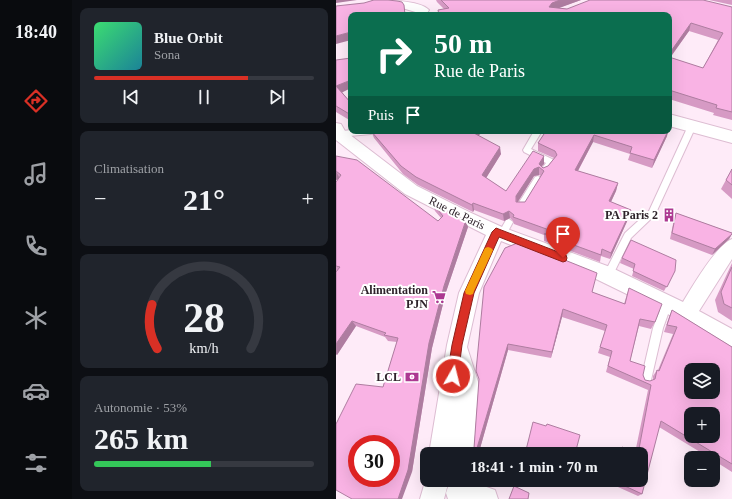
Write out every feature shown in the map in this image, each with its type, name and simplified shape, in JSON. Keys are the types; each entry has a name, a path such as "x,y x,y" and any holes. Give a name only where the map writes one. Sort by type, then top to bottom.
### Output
{"main road":[{"path":"375,2 401,3 421,8"},
{"path":"672,121 732,137"}],"street":[{"name":"Rue de Paris","path":"340,130 363,159 411,190 463,217 502,230 667,303 732,340"},
{"path":"442,447 457,345 469,293 502,230"},
{"path":"687,314 695,298 721,259 732,246"},
{"path":"457,345 468,385 463,447"},
{"path":"432,499 435,487"},
{"path":"459,491 486,499"}],"lane":[{"path":"608,276 628,236 652,214 692,126"},
{"path":"536,134 527,150 550,162 544,171"},
{"path":"521,206 538,179"},
{"path":"646,380 658,328 667,303"}],"building":[{"path":"374,0 402,2 405,12 348,12 348,33 336,36 336,6 364,3"},
{"path":"441,0 560,0 552,3 549,7 567,9 590,0 703,0 732,7 732,112 716,108 717,105 672,91 672,58 703,68 723,33 691,23 672,50 672,12 438,12 438,10 449,8"},
{"path":"348,58 348,81 336,86 336,60"},
{"path":"336,86 348,100 348,113 336,106"},
{"path":"374,134 476,134 500,147 482,175 506,191 533,151 544,156 539,164 543,168 548,166 557,155 555,151 538,143 544,134 667,134 654,160 630,153 632,147 594,135 575,170 618,183 609,201 631,210 611,253 602,249 601,255 544,234 552,231 513,217 514,215 509,211 503,214 473,203 472,205 416,177 401,166","holes":["539,167 544,171 525,202 516,202 516,196 534,169"]},
{"path":"336,156 357,160 438,221 443,216 433,204 466,220 444,286 429,343 408,470 398,499 352,499 336,490 336,424 356,384 383,387 398,338 384,335 386,333 352,321 336,344 336,272 340,267 336,266 336,182 341,175 336,171"},
{"path":"732,169 732,185 726,180"},
{"path":"676,213 732,234 715,249 672,233"},
{"path":"631,240 676,260 675,271 667,287 633,271 635,264 622,258"},
{"path":"520,242 597,273 592,292 625,304 629,288 662,304 655,322 640,319 630,361 645,366 643,375 645,380 650,381 655,379 657,370 659,371 677,327 667,325 672,310 732,347 732,464 720,457 720,451 711,451 697,443 720,443 720,407 684,407 684,435 661,421 648,471 648,447 639,447 651,385 608,366 612,351 600,347 607,325 563,309 552,352 508,344 477,447 474,447 479,379 476,371 484,287 505,248"},
{"path":"732,267 732,308 724,304 721,292"},
{"path":"533,422 546,426 547,424 580,435 577,447 527,447"},
{"path":"514,487 529,493 528,499 509,499"},
{"path":"627,487 644,487 642,494"}],"slow traffic":[{"path":"470,291 488,250"}],"place":[{"name":"PA Paris 2","path":"669,215"},
{"name":"Alimentation PJN","path":"439,297"},
{"name":"LCL","path":"412,377"}],"route":[{"path":"453,376 457,345 469,293 496,232 563,258"}]}
